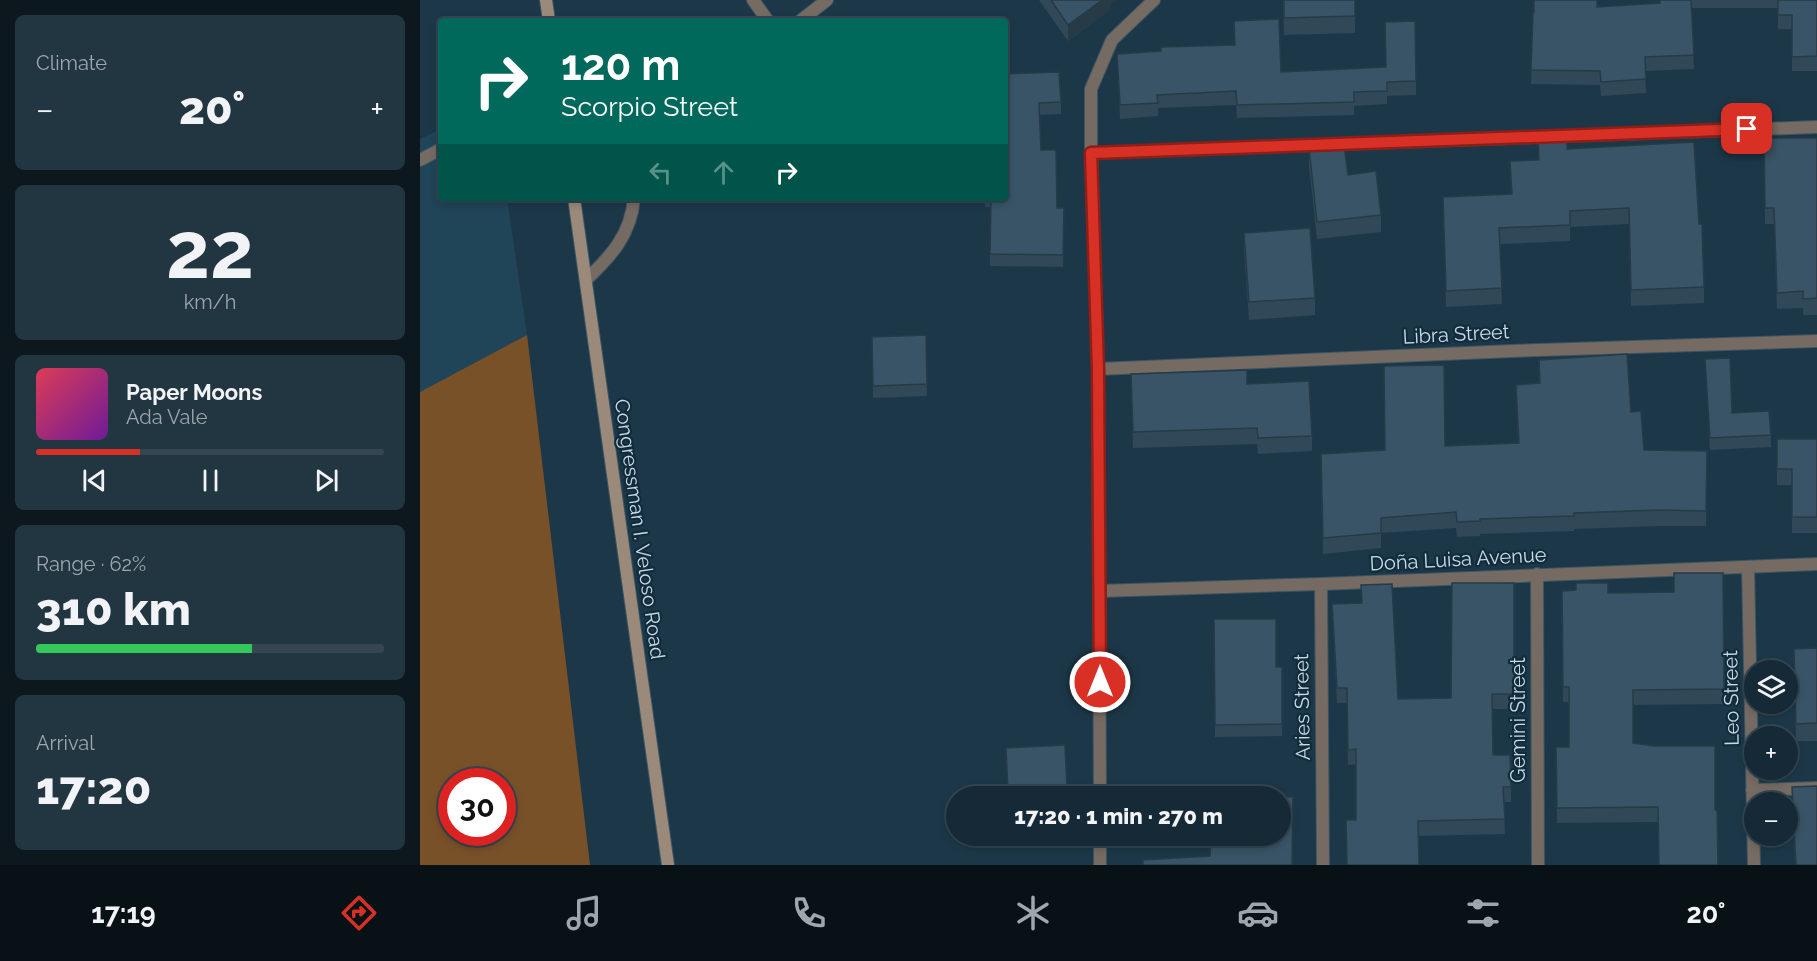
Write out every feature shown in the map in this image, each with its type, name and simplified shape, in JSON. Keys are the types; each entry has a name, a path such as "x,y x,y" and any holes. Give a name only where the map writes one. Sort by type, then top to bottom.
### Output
{"main road":[{"path":"546,0 549,18"},
{"name":"Congressman I. Veloso Road","path":"574,201 668,865"}],"street":[{"path":"753,0 766,18"},
{"path":"804,18 827,0"},
{"path":"1100,786 1098,369 1091,89 1112,40 1154,0"},
{"path":"1091,153 1817,127"},
{"path":"420,160 438,150"},
{"path":"586,280 620,243 629,221 633,201"},
{"name":"Libra Street","path":"1098,369 1512,351 1817,341"},
{"name":"Doña Luisa Avenue","path":"1100,591 1817,564"},
{"name":"Leo Street","path":"1748,567 1754,865"},
{"name":"Gemini Street","path":"1537,574 1538,865"},
{"name":"Aries Street","path":"1321,584 1323,865"},
{"path":"1752,790 1817,788"},
{"path":"1100,846 1100,865"}],"shaded area":[{"path":"438,130 438,201 507,201 527,335 420,392 420,139"},
{"path":"527,335 590,865 420,865 420,392"}],"building":[{"path":"1051,0 1102,0 1068,25"},
{"path":"1284,0 1355,0 1355,16 1284,18"},
{"path":"1534,0 1597,0 1597,7 1660,3 1660,0 1691,0 1694,55 1645,57 1646,79 1601,82 1600,71 1531,70"},
{"path":"1778,0 1817,0 1817,56 1792,57 1792,15 1778,15"},
{"path":"1279,19 1281,72 1386,67 1385,22 1415,21 1416,81 1387,82 1387,91 1354,92 1354,102 1237,105 1236,91 1157,95 1158,103 1120,105 1117,54 1161,51 1161,47 1235,45 1234,21"},
{"path":"1059,72 1061,102 1039,103 1041,150 1056,150 1057,208 1064,208 1063,255 990,254 991,201 1008,201 1008,74"},
{"path":"1567,137 1567,149 1694,142 1699,224 1702,224 1704,287 1631,290 1629,208 1570,211 1570,225 1499,228 1502,288 1446,291 1443,197 1512,194 1510,161 1539,160 1538,138"},
{"path":"1764,138 1817,138 1817,298 1803,299 1803,291 1777,293 1774,208 1765,208"},
{"path":"1344,145 1348,175 1376,171 1381,215 1317,222 1309,148"},
{"path":"1310,228 1315,298 1249,302 1244,233"},
{"path":"926,335 927,384 873,386 872,337"},
{"path":"1627,354 1631,412 1641,411 1644,450 1707,451 1706,511 1574,513 1574,516 1480,519 1480,521 1457,522 1456,512 1381,518 1381,533 1323,538 1321,454 1385,450 1384,366 1444,365 1445,446 1519,443 1516,385 1540,383 1539,360"},
{"path":"1730,358 1732,413 1769,411 1771,435 1710,438 1705,359"},
{"path":"1247,370 1247,384 1309,381 1312,436 1258,438 1257,428 1133,432 1131,374"},
{"path":"1777,439 1817,439 1817,517 1792,517 1792,469 1777,469"},
{"path":"1674,573 1723,573 1724,689 1633,690 1633,743 1654,746 1715,746 1718,865 1659,865 1658,807 1557,808 1556,747 1569,747 1569,687 1563,687 1562,591 1576,590 1576,583 1608,583 1608,593 1674,592"},
{"path":"1452,583 1514,583 1514,694 1492,694 1493,755 1510,755 1511,787 1503,787 1505,819 1418,821 1419,865 1347,865 1346,820 1356,820 1356,749 1348,750 1347,688 1337,688 1332,604 1362,603 1361,585 1392,584 1398,699 1451,698"},
{"path":"1214,619 1276,619 1276,667 1282,667 1282,724 1215,725"},
{"path":"1817,648 1817,723 1796,724 1798,660 1794,660 1794,649"},
{"path":"1065,745 1067,786 1008,786 1006,748"},
{"path":"1817,786 1817,865 1796,865 1798,792 1792,792 1792,787"},
{"path":"1291,797 1293,797 1292,865 1143,865 1143,860 1210,856 1210,846 1291,846"}],"route":[{"path":"1100,682 1098,369 1091,153 1747,129"}]}
